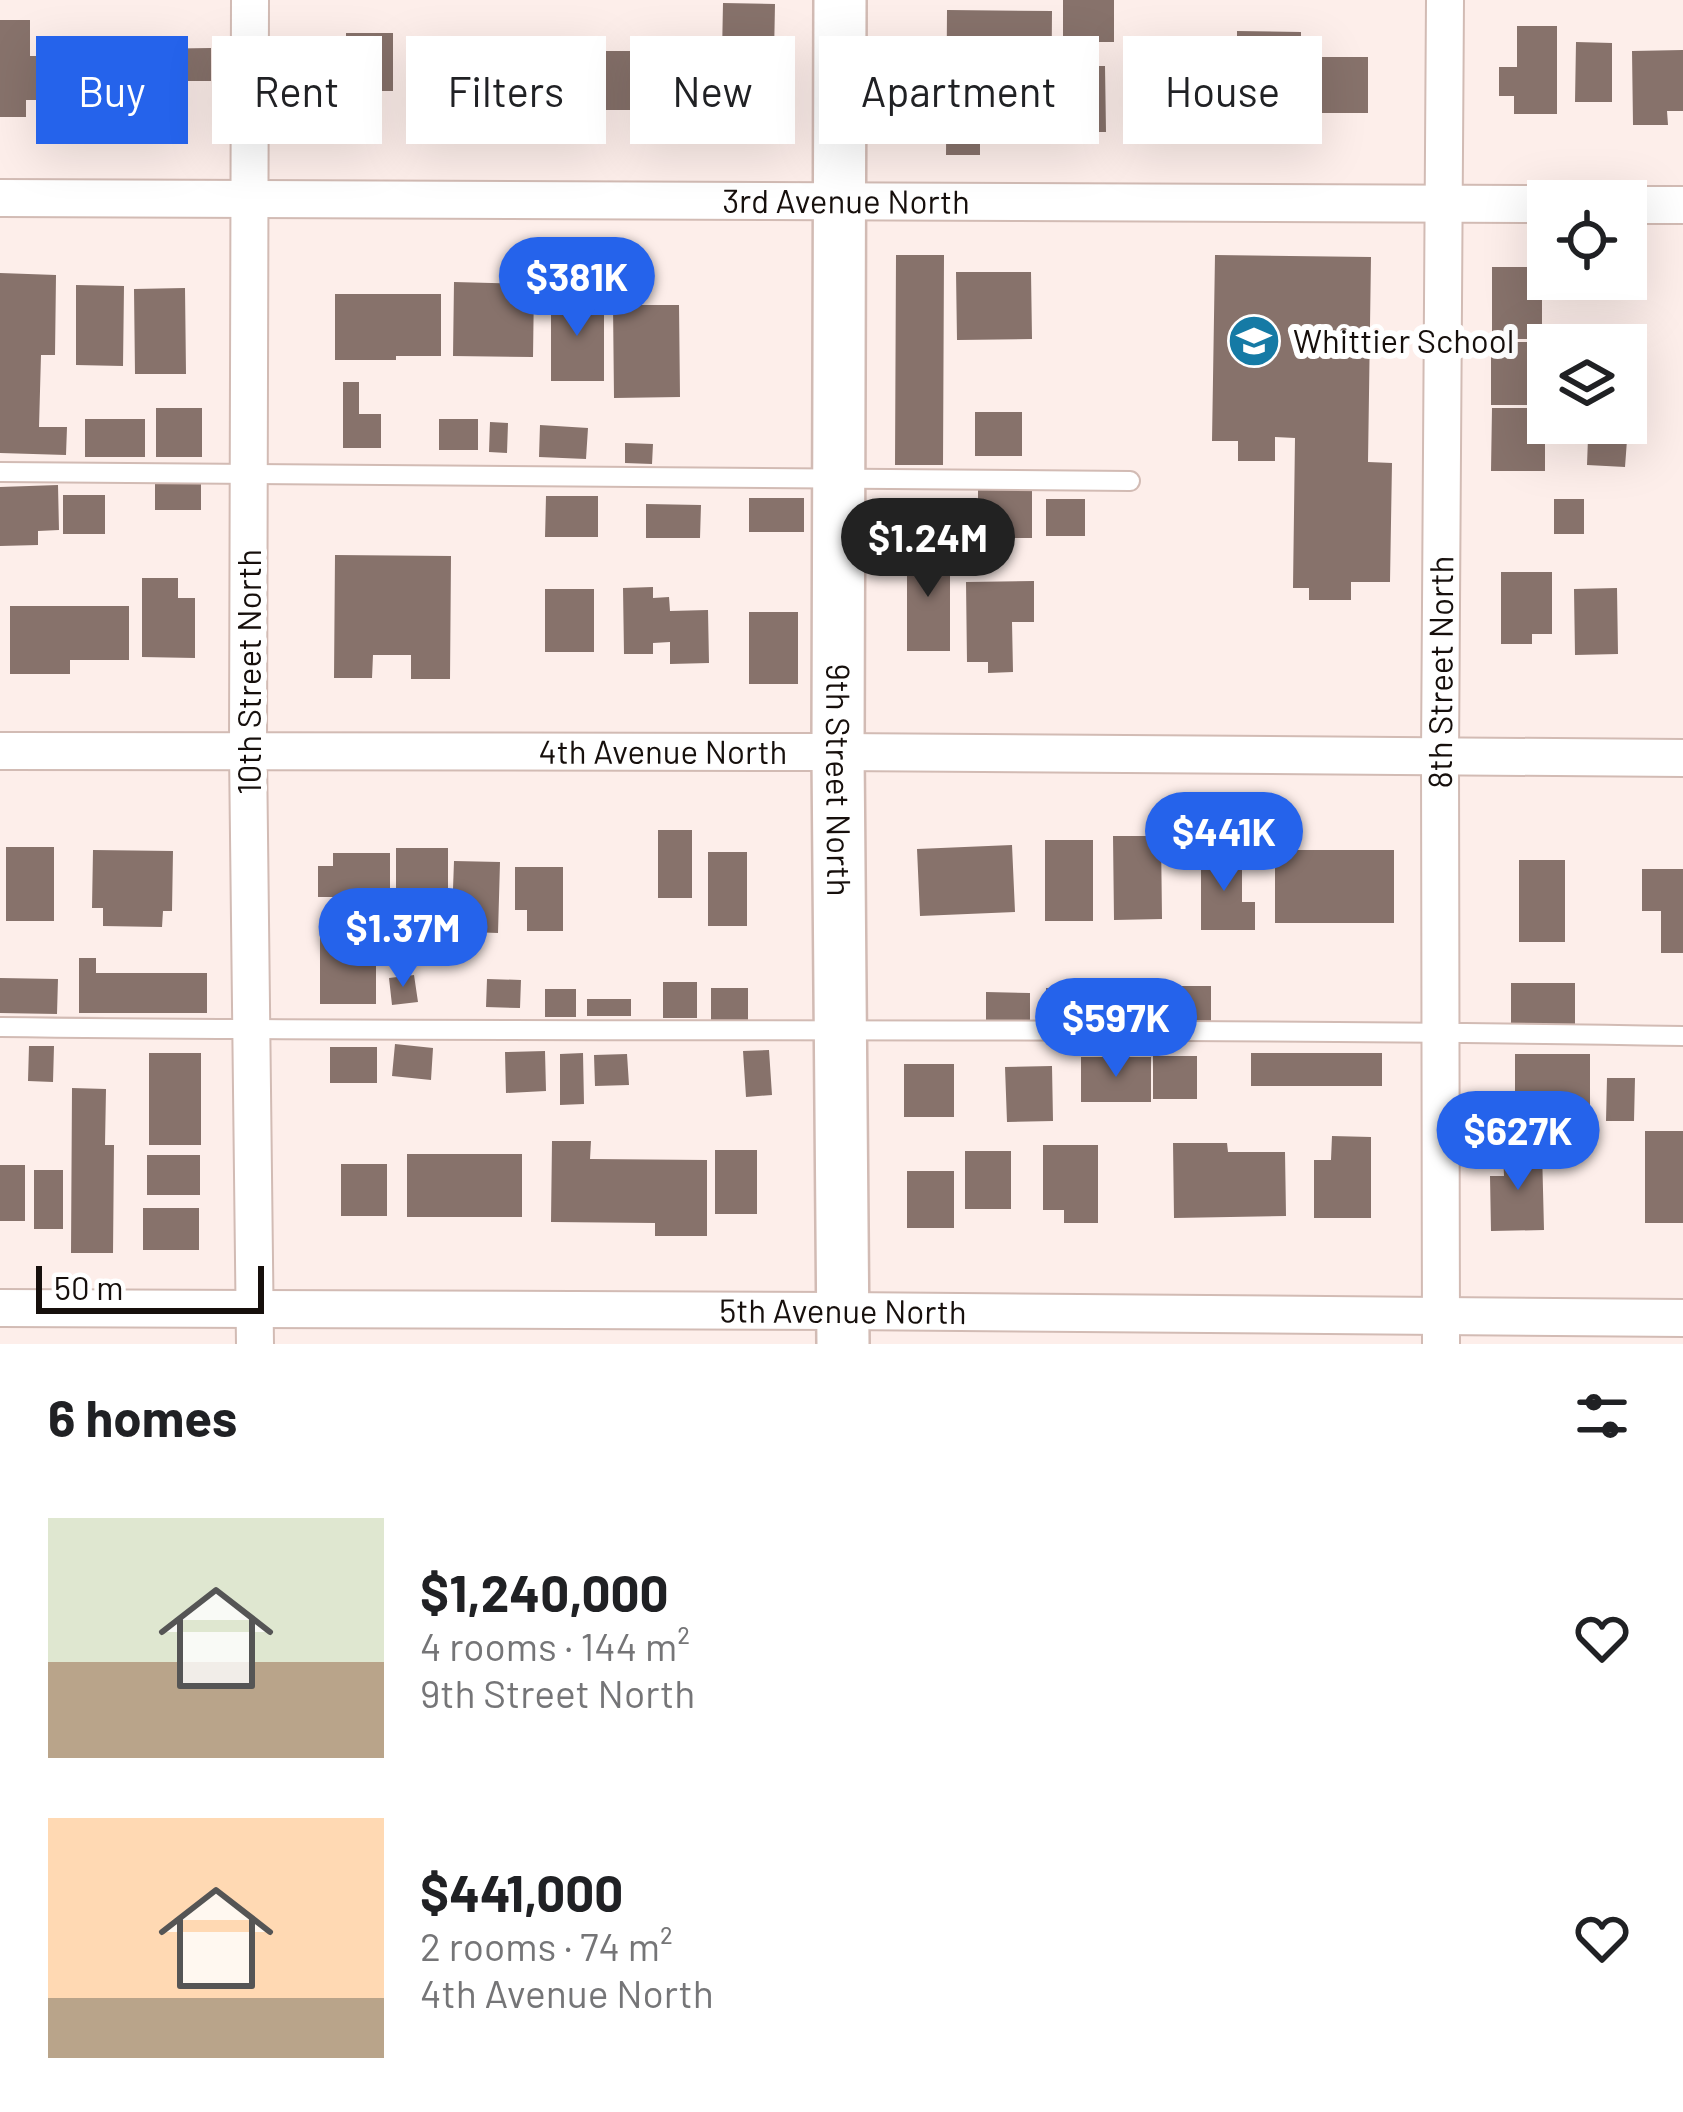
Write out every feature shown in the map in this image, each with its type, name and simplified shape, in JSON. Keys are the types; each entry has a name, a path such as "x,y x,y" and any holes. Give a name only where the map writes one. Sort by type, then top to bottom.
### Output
{"main road":[{"name":"9th Street North","path":"840,0 838,752 843,1327"}],"street":[{"name":"10th Street North","path":"250,0 248,751 256,1326"},
{"name":"8th Street North","path":"1441,1330 1445,0"},
{"name":"3rd Avenue North","path":"0,198 1527,204"},
{"path":"1647,205 1683,205"},
{"name":"4th Avenue North","path":"0,751 1683,758"},
{"name":"5th Avenue North","path":"0,1308 256,1326 1441,1330 1683,1318"}],"lane":[{"path":"0,472 1130,481"},
{"path":"0,1027 1683,1036"}],"building":[{"path":"1063,0 1114,0 1114,42 1099,42 1099,36 1063,36"},
{"path":"723,3 775,4 774,36 722,36"},
{"path":"947,10 1052,11 1052,36 947,36"},
{"path":"0,20 30,20 36,100 26,100 26,117 0,117"},
{"path":"1517,26 1557,26 1557,114 1514,114 1514,96 1499,96 1499,67 1517,67"},
{"path":"1237,31 1301,32 1301,36 1237,36"},
{"path":"393,33 393,91 382,91 382,36 346,36"},
{"path":"1576,42 1612,43 1612,102 1575,102"},
{"path":"188,48 211,48 211,81 188,81"},
{"path":"1683,50 1683,111 1667,111 1668,125 1633,125 1632,51"},
{"path":"606,51 630,51 630,110 606,110"},
{"path":"1322,57 1368,57 1368,113 1322,113"},
{"path":"1099,66 1105,66 1106,132 1099,132"},
{"path":"946,144 980,144 980,155 946,155"},
{"path":"896,255 944,255 943,465 895,465"},
{"path":"1215,255 1371,257 1368,462 1392,463 1390,582 1351,582 1351,600 1309,600 1309,588 1293,588 1295,438 1275,437 1275,461 1238,461 1238,441 1212,441"},
{"path":"1492,267 1527,267 1527,300 1542,300 1542,324 1527,324 1527,339 1492,339"},
{"path":"956,272 1031,272 1032,339 957,340"},
{"path":"0,273 56,275 55,355 41,355 39,427 67,427 66,455 0,453"},
{"path":"454,282 534,284 533,357 453,356"},
{"path":"76,285 124,286 123,366 76,365"},
{"path":"185,288 186,374 135,374 134,289"},
{"path":"335,294 441,294 441,356 335,360"},
{"path":"551,298 604,298 604,381 551,381"},
{"path":"613,305 679,305 680,397 614,398"},
{"path":"1491,342 1527,342 1527,405 1491,405"},
{"path":"343,382 359,382 359,414 381,414 381,448 343,448"},
{"path":"156,408 202,408 202,457 156,457"},
{"path":"1492,408 1527,408 1527,444 1545,444 1545,471 1491,471"},
{"path":"975,412 1022,412 1022,456 975,456"},
{"path":"85,419 145,419 145,457 85,457"},
{"path":"439,419 478,419 478,450 439,450"},
{"path":"490,422 508,423 507,453 489,452"},
{"path":"540,425 588,428 586,459 539,457"},
{"path":"625,443 653,444 652,464 625,463"},
{"path":"1588,444 1627,444 1625,467 1587,465"},
{"path":"155,483 201,483 201,510 155,510"},
{"path":"58,485 59,530 38,531 38,545 0,546 0,487"},
{"path":"978,490 1032,490 1032,538 978,538"},
{"path":"63,495 105,495 105,534 63,534"},
{"path":"546,496 598,496 598,537 545,537"},
{"path":"749,498 804,498 804,532 749,532"},
{"path":"1046,499 1085,499 1085,536 1046,536"},
{"path":"1554,499 1584,499 1584,534 1554,534"},
{"path":"646,504 701,505 700,538 646,538"},
{"path":"907,549 950,549 950,651 907,651"},
{"path":"335,555 451,556 450,679 411,679 411,655 373,655 372,678 334,678"},
{"path":"1501,572 1552,572 1552,634 1532,634 1532,644 1501,644"},
{"path":"142,578 178,578 178,598 195,598 195,658 142,657"},
{"path":"1034,581 1034,622 1012,622 1013,672 988,673 988,662 967,662 966,582"},
{"path":"653,587 653,598 669,597 670,611 708,610 709,663 670,664 670,642 653,643 653,654 624,654 623,588"},
{"path":"1617,588 1618,654 1575,655 1574,589"},
{"path":"545,589 594,589 594,652 545,652"},
{"path":"10,606 129,606 129,660 70,660 70,674 10,674"},
{"path":"749,612 798,612 798,684 749,684"},
{"path":"658,830 692,830 692,898 658,898"},
{"path":"1113,836 1161,836 1162,919 1114,920"},
{"path":"1045,840 1093,840 1093,921 1045,921"},
{"path":"1012,845 1015,912 920,916 917,849"},
{"path":"6,847 54,847 54,921 6,921"},
{"path":"396,848 448,848 448,937 396,937"},
{"path":"93,850 173,851 172,911 163,911 162,927 103,926 103,908 92,908"},
{"path":"1275,850 1394,850 1394,923 1275,923"},
{"path":"708,852 747,852 747,926 708,926"},
{"path":"333,853 390,853 390,897 318,897 318,866 333,866"},
{"path":"1242,853 1242,902 1255,902 1255,930 1201,930 1201,854"},
{"path":"1519,860 1565,860 1565,942 1519,942"},
{"path":"454,861 500,862 498,933 469,932 469,917 452,917"},
{"path":"515,867 563,867 563,931 527,931 527,910 515,910"},
{"path":"1642,869 1683,869 1683,953 1661,953 1661,911 1642,911"},
{"path":"320,935 376,935 376,1004 320,1004"},
{"path":"79,958 96,958 96,973 207,973 207,1013 79,1013"},
{"path":"414,975 418,1002 392,1005 389,978"},
{"path":"0,978 58,979 57,1014 0,1013"},
{"path":"487,979 521,980 520,1008 486,1007"},
{"path":"663,982 697,982 697,1018 663,1018"},
{"path":"1104,982 1151,982 1151,1019 1104,1019"},
{"path":"1511,983 1575,983 1575,1025 1511,1026"},
{"path":"1173,986 1211,986 1211,1024 1173,1024"},
{"path":"711,988 748,988 748,1020 711,1020"},
{"path":"1046,988 1092,989 1091,1021 1046,1021"},
{"path":"545,989 576,989 576,1017 545,1017"},
{"path":"986,992 1030,993 1030,1022 986,1022"},
{"path":"587,999 631,999 631,1016 587,1016"},
{"path":"395,1044 433,1048 431,1080 392,1076"},
{"path":"29,1046 54,1046 53,1082 28,1081"},
{"path":"330,1047 377,1047 377,1083 330,1083"},
{"path":"769,1050 772,1095 746,1097 743,1051"},
{"path":"545,1051 546,1091 506,1093 505,1052"},
{"path":"149,1053 201,1053 201,1145 149,1145"},
{"path":"583,1053 584,1104 560,1105 560,1054"},
{"path":"1251,1053 1382,1053 1382,1086 1251,1086"},
{"path":"627,1054 629,1085 595,1086 594,1055"},
{"path":"1515,1054 1590,1054 1590,1105 1515,1105"},
{"path":"1153,1056 1197,1056 1197,1099 1153,1099"},
{"path":"1081,1057 1151,1057 1151,1102 1081,1102"},
{"path":"904,1064 954,1064 954,1117 904,1117"},
{"path":"1052,1066 1053,1121 1007,1122 1005,1067"},
{"path":"1607,1078 1635,1078 1634,1121 1606,1121"},
{"path":"72,1088 106,1089 105,1145 114,1145 113,1253 71,1253"},
{"path":"1645,1131 1683,1131 1683,1223 1645,1223"},
{"path":"1332,1136 1371,1137 1371,1218 1314,1218 1314,1160 1331,1160"},
{"path":"552,1141 591,1141 590,1159 707,1160 707,1236 655,1236 655,1223 551,1222"},
{"path":"1173,1143 1227,1143 1228,1152 1285,1152 1286,1216 1174,1218"},
{"path":"1043,1145 1098,1145 1098,1223 1064,1223 1064,1210 1043,1210"},
{"path":"715,1150 757,1150 757,1214 715,1214"},
{"path":"1542,1150 1544,1230 1491,1231 1490,1176 1504,1176 1503,1151"},
{"path":"965,1151 1011,1151 1011,1209 965,1209"},
{"path":"407,1154 522,1154 522,1217 407,1217"},
{"path":"147,1155 200,1155 200,1195 147,1195"},
{"path":"341,1164 387,1164 387,1216 341,1216"},
{"path":"0,1165 25,1165 25,1221 0,1221"},
{"path":"34,1170 63,1170 63,1229 34,1229"},
{"path":"907,1171 954,1171 954,1228 907,1228"},
{"path":"143,1208 199,1208 199,1250 143,1250"}],"place":[{"name":"Whittier School","path":"1254,341"}]}
